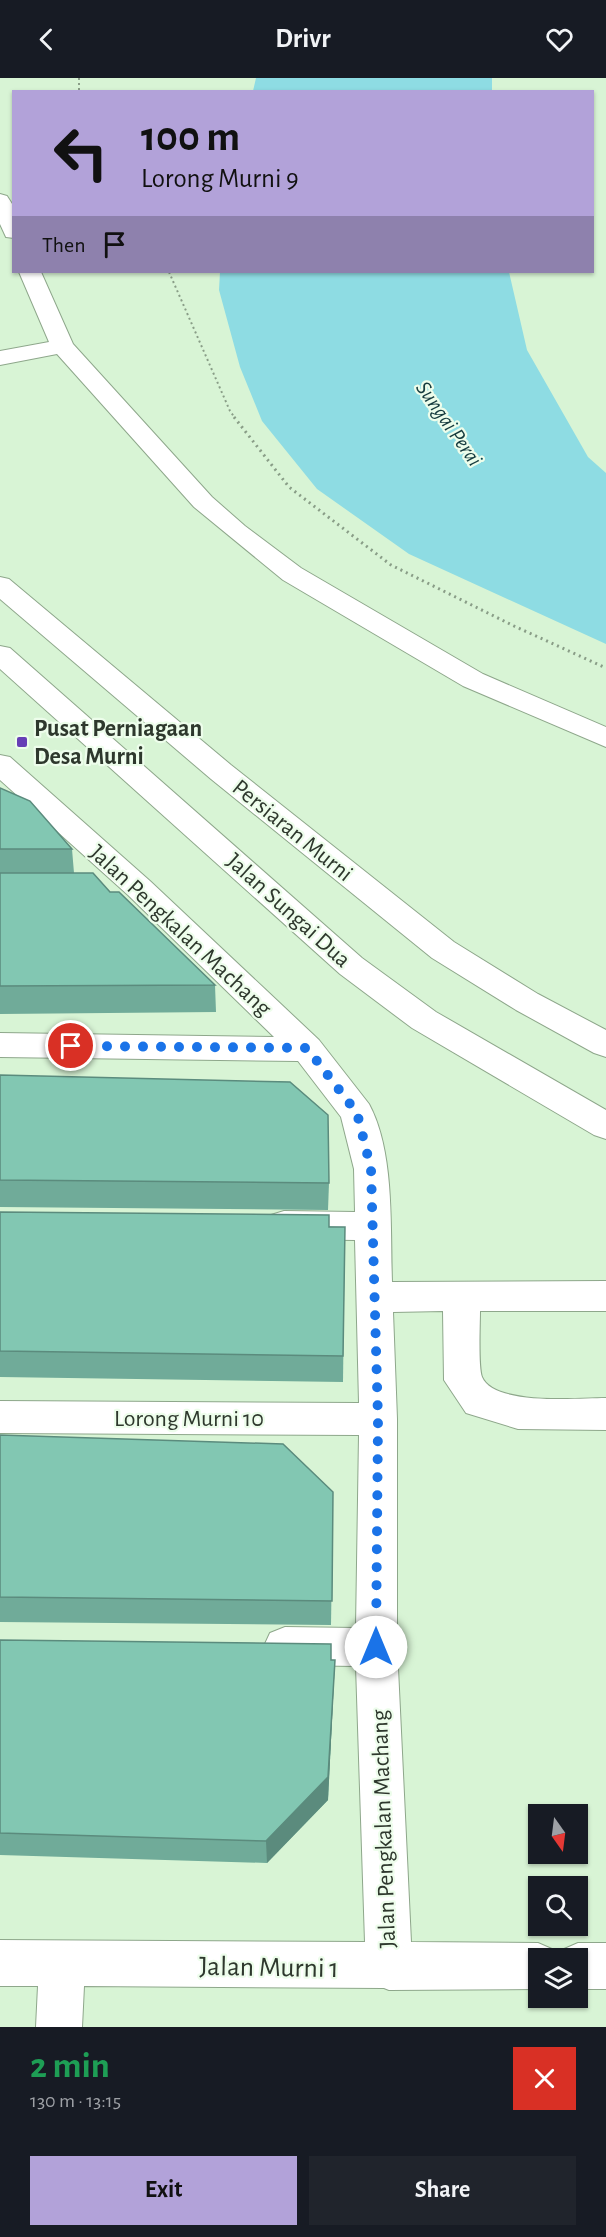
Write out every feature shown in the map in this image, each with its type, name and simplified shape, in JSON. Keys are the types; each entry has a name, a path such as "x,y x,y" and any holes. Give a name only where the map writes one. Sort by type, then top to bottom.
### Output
{"street":[{"path":"0,200 12,227"},
{"path":"30,273 62,346 203,502 292,574 473,680 606,738"},
{"path":"0,358 62,346"},
{"name":"Persiaran Murni","path":"0,585 221,772 443,950 527,1002 606,1045"},
{"name":"Jalan Sungai Dua","path":"0,654 351,966 424,1020 606,1126"},
{"name":"Jalan Pengkalan Machang","path":"0,764 139,888 307,1048 357,1113 371,1169 378,1419 376,1647 389,1967"},
{"path":"93,889 139,888"},
{"path":"0,1045 307,1048"},
{"path":"256,1225 373,1226"},
{"path":"375,1297 606,1296"},
{"path":"461,1297 463,1380 478,1402 518,1413 606,1414"},
{"name":"Lorong Murni 10","path":"0,1417 378,1419"},
{"path":"247,1646 376,1647"},
{"name":"Jalan Murni 1","path":"0,1963 528,1966"},
{"path":"59,2027 62,1964"},
{"path":"588,1966 606,1966"}],"path":[{"path":"169,273 230,411 289,487 391,565 514,626 606,668"}],"water":[{"path":"256,78 492,78 492,90 253,90"},
{"name":"Sungai Perai","path":"220,273 509,273 527,350 588,457 606,473 606,644 409,554 317,489 262,421 240,367 219,290"}],"building":[{"path":"0,788 30,801 72,849 0,849"},
{"path":"0,873 93,873 110,892 119,892 215,985 0,986"},
{"path":"0,1075 290,1082 328,1115 329,1183 0,1180"},
{"path":"0,1212 329,1215 329,1227 345,1227 343,1356 0,1351"},
{"path":"0,1435 283,1444 333,1492 332,1601 0,1597"},
{"path":"0,1640 331,1644 331,1660 335,1660 328,1777 266,1841 0,1833"}],"place":[{"name":"Pusat Perniagaan Desa Murni","path":"22,742"}],"route":[{"path":"71,1046 307,1048 357,1113 371,1169 378,1419 376,1647"}]}
